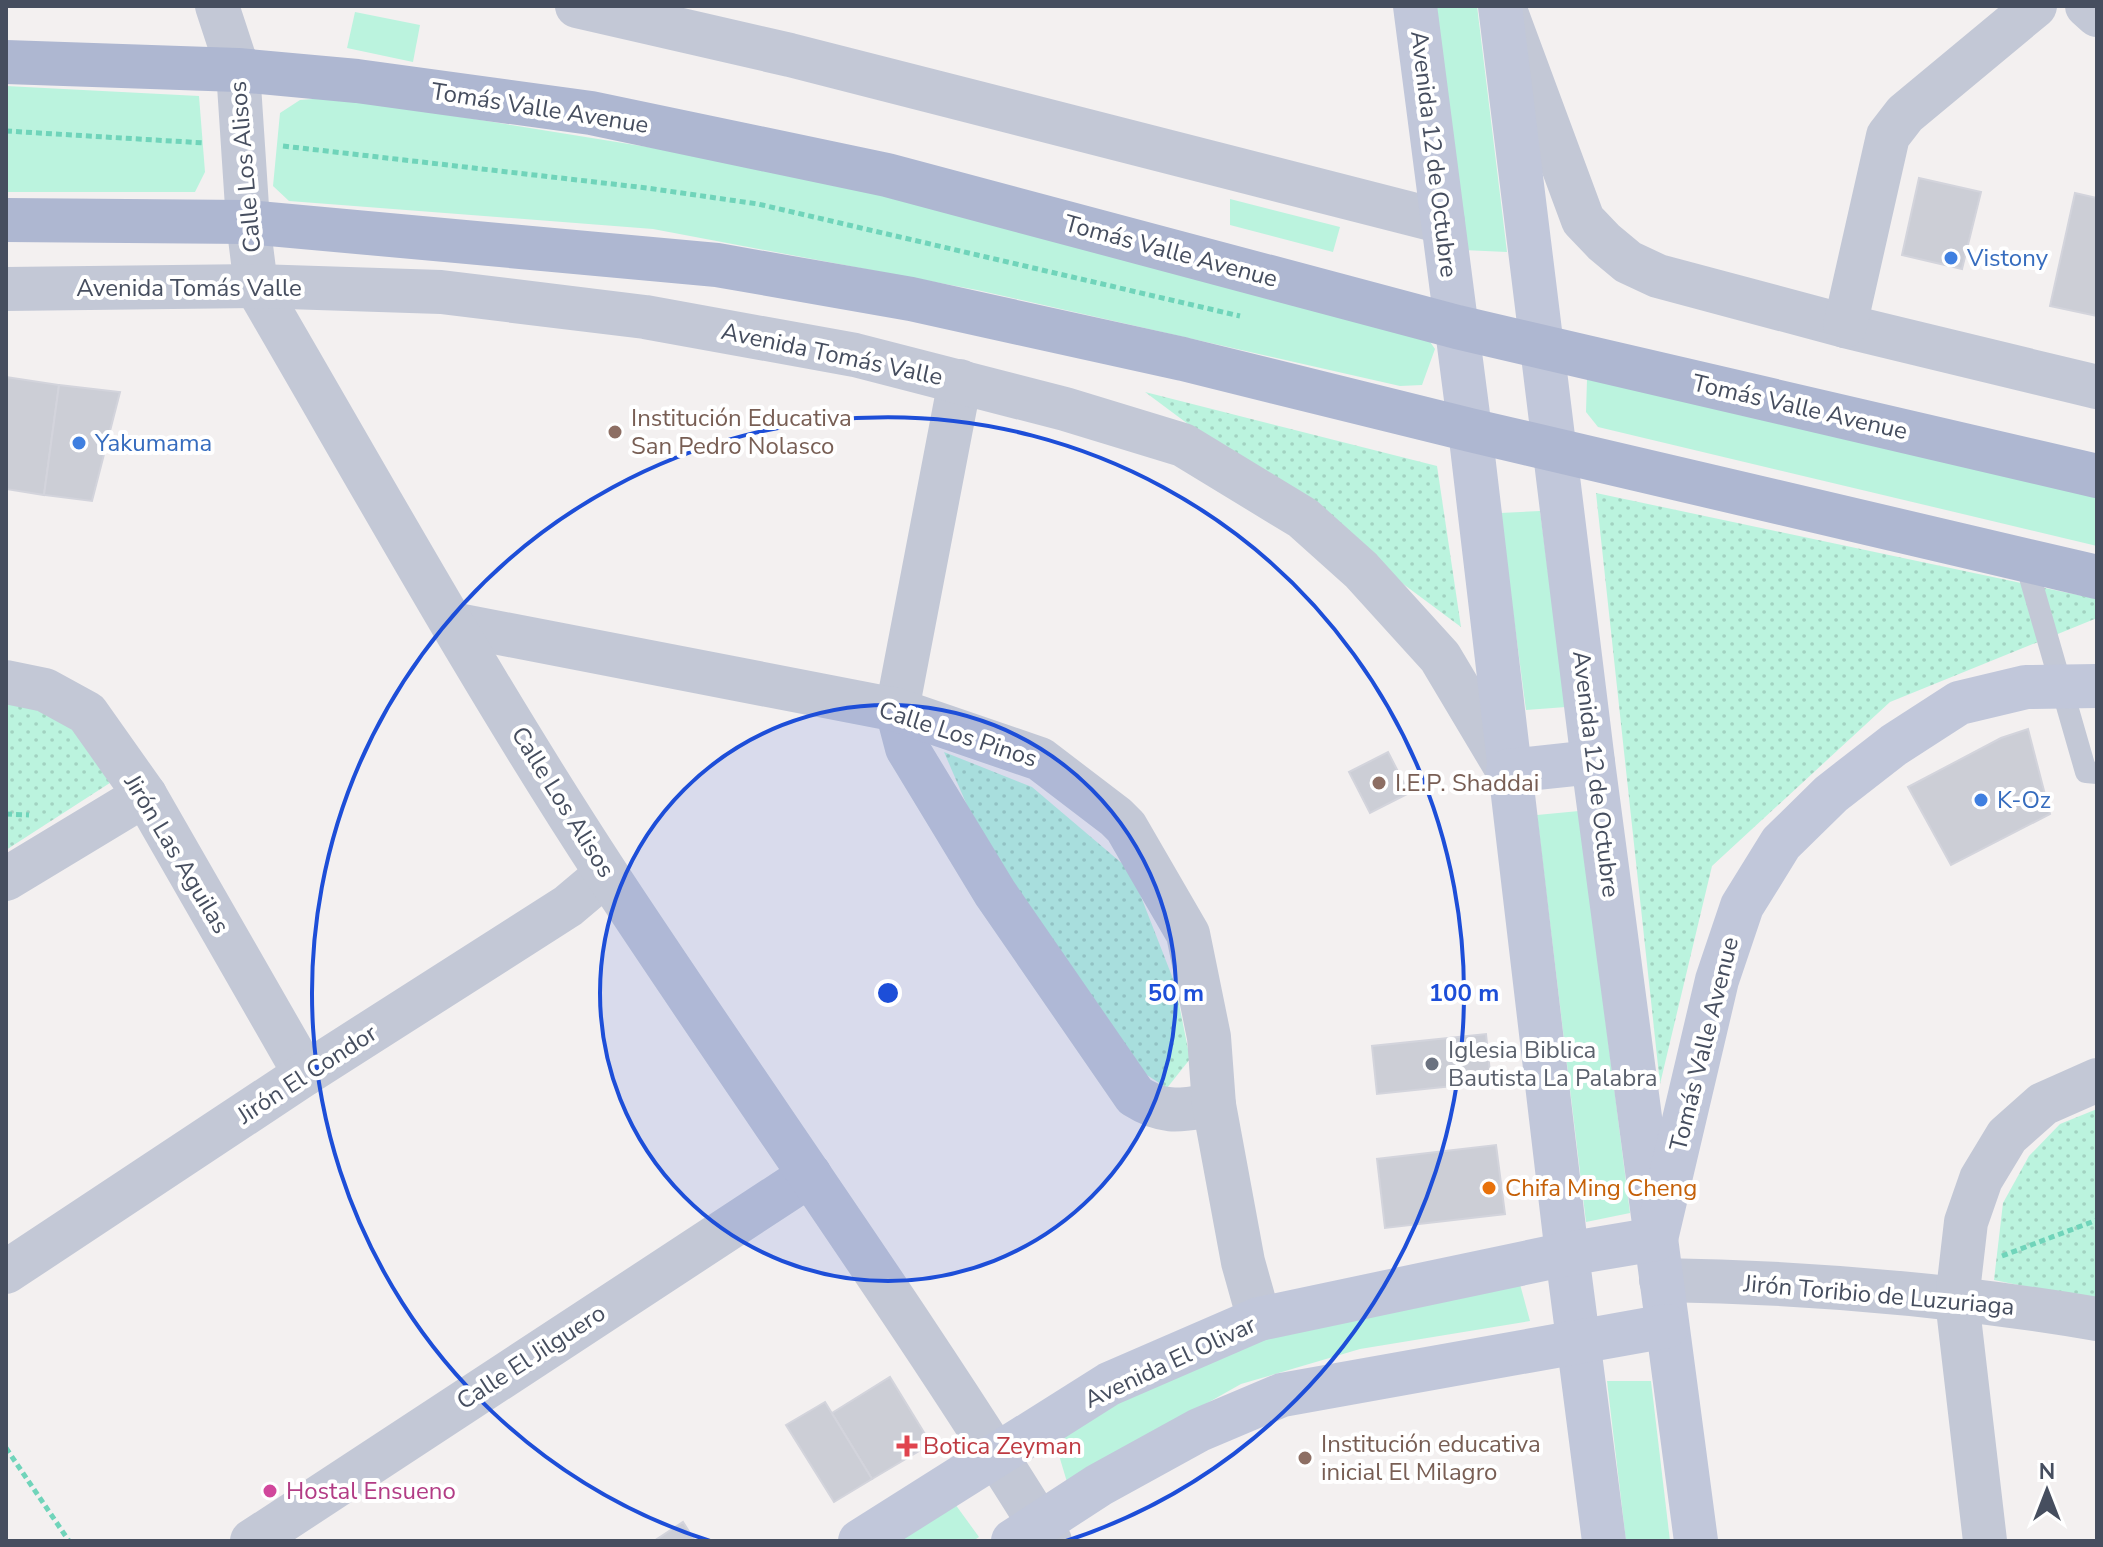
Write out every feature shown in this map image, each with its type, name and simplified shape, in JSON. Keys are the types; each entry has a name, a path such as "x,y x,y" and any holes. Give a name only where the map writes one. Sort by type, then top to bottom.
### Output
{"main road":[{"name":"Avenida 12 de Octubre","path":"1415,6 1470,430 1508,771 1604,1541"},
{"name":"Avenida 12 de Octubre","path":"1502,6 1593,762 1696,1541"},
{"name":"Tomás Valle Avenue","path":"6,62 238,70 357,81 591,113 768,148 887,175 1457,327 2097,476"},
{"path":"6,220 248,222 717,265 941,306 1183,359 1470,430 2097,577"},
{"name":"Tomás Valle Avenue","path":"1658,1259 1717,980 1742,906 1781,843 1831,794 1894,745 1959,703 2026,687 2080,686"},
{"path":"1508,771 1593,762"},
{"name":"Avenida El Olivar","path":"860,1541 1109,1384 1259,1319 1567,1254 1658,1259"},
{"path":"1034,1536 1099,1485 1199,1430 1282,1395 1667,1326"}],"street":[{"name":"Calle Los Alisos","path":"217,6 238,70 248,222 256,286 453,624 606,874 996,1456 1034,1536"},
{"path":"577,6 790,55 1443,222"},
{"path":"1502,6 1532,77 1583,220 1628,262 1658,276 1845,326 2097,387"},
{"path":"1845,326 1888,136 1905,114 2035,6"},
{"path":"2087,6 2097,15"},
{"name":"Avenida Tomás Valle","path":"6,289 256,286 441,292 645,317 855,355 1065,409 1183,445 1303,518 1361,570 1440,657 1508,771"},
{"path":"960,381 897,710 907,748 995,893 1135,1096 1152,1107 1173,1111 1214,1105"},
{"name":"Calle Los Pinos","path":"453,624 897,710 1040,759 1116,817 1126,827 1188,934 1209,1037 1214,1105 1243,1262 1259,1319"},
{"name":"Jirón Las Aguilas","path":"6,682 45,690 87,713 145,795 305,1074"},
{"path":"6,879 145,795"},
{"name":"Jirón El Condor","path":"6,1272 305,1074 568,906 606,874"},
{"path":"1985,1541 1958,1286 1966,1222 1981,1179 2007,1136 2043,1104 2097,1080"},
{"name":"Calle El Jilguero","path":"252,1541 810,1175"},
{"name":"Jirón Toribio de Luzuriaga","path":"1658,1259 1736,1281 1958,1286 2097,1319"}],"lane":[{"path":"2025,560 2080,686 2086,772 2097,773"}],"path":[{"path":"1958,1286 2097,1220"},
{"path":"6,1448 69,1541"}],"green space":[{"path":"1433,6 1477,6 1507,252 1463,250"},
{"path":"355,12 420,25 413,62 347,48"},
{"path":"6,86 199,96 205,172 195,192 6,192"},
{"path":"338,97 791,170 1424,333 1435,349 1422,385 1400,386 977,290 653,229 289,201 273,186 280,113 300,100"},
{"path":"1230,199 1340,227 1333,252 1230,225"},
{"path":"1587,379 2097,491 2097,546 1598,427 1586,412"},
{"path":"1145,392 1437,466 1461,627"},
{"path":"1596,493 2097,599 2097,618 1890,702 1712,866 1660,1084"},
{"path":"1540,511 1566,707 1526,710 1500,513"},
{"path":"6,703 36,708 73,728 91,744 116,779 6,850"},
{"path":"944,752 1032,787 1131,871 1175,984 1190,1059 1167,1088 1133,1066 988,854"},
{"path":"1579,811 1630,1213 1586,1222 1537,815"},
{"path":"2097,1109 2097,1301 1994,1280 2003,1203 2029,1156 2060,1124"},
{"path":"1518,1277 1530,1321 1360,1349 1241,1384 1067,1482 1052,1432 1286,1325"},
{"path":"1607,1381 1651,1381 1670,1541 1626,1541"},
{"path":"955,1504 979,1537 973,1541 897,1541"}],"building":[{"path":"1919,178 1981,192 1962,269 1902,255"},
{"path":"2075,193 2097,198 2097,316 2050,306"},
{"path":"6,377 59,385 44,495 6,489"},
{"name":"Yakumama","path":"59,385 120,392 92,501 44,495"},
{"name":"K-Oz","path":"2028,729 2050,814 1951,865 1908,787 2001,738"},
{"name":"I.E.P. Shaddai","path":"1388,752 1409,793 1370,813 1349,772"},
{"name":"Iglesia Biblica Bautista La Palabra","path":"1486,1034 1491,1082 1377,1094 1372,1046"},
{"path":"1496,1145 1505,1214 1385,1228 1377,1159"},
{"path":"890,1377 931,1444 872,1479 832,1413"},
{"path":"825,1402 872,1479 834,1502 786,1425"},
{"path":"683,1522 695,1541 654,1541"}],"place":[{"name":"Vistony","path":"1951,258"},
{"name":"Institución Educativa San Pedro Nolasco","path":"615,432"},
{"name":"Yakumama","path":"79,443"},
{"name":"I.E.P. Shaddai","path":"1379,783"},
{"name":"K-Oz","path":"1981,800"},
{"name":"Iglesia Biblica Bautista La Palabra","path":"1432,1064"},
{"name":"Chifa Ming Cheng","path":"1489,1188"},
{"name":"Botica Zeyman","path":"907,1446"},
{"name":"Institución educativa inicial El Milagro","path":"1305,1458"},
{"name":"Hostal Ensueno","path":"270,1491"}]}
